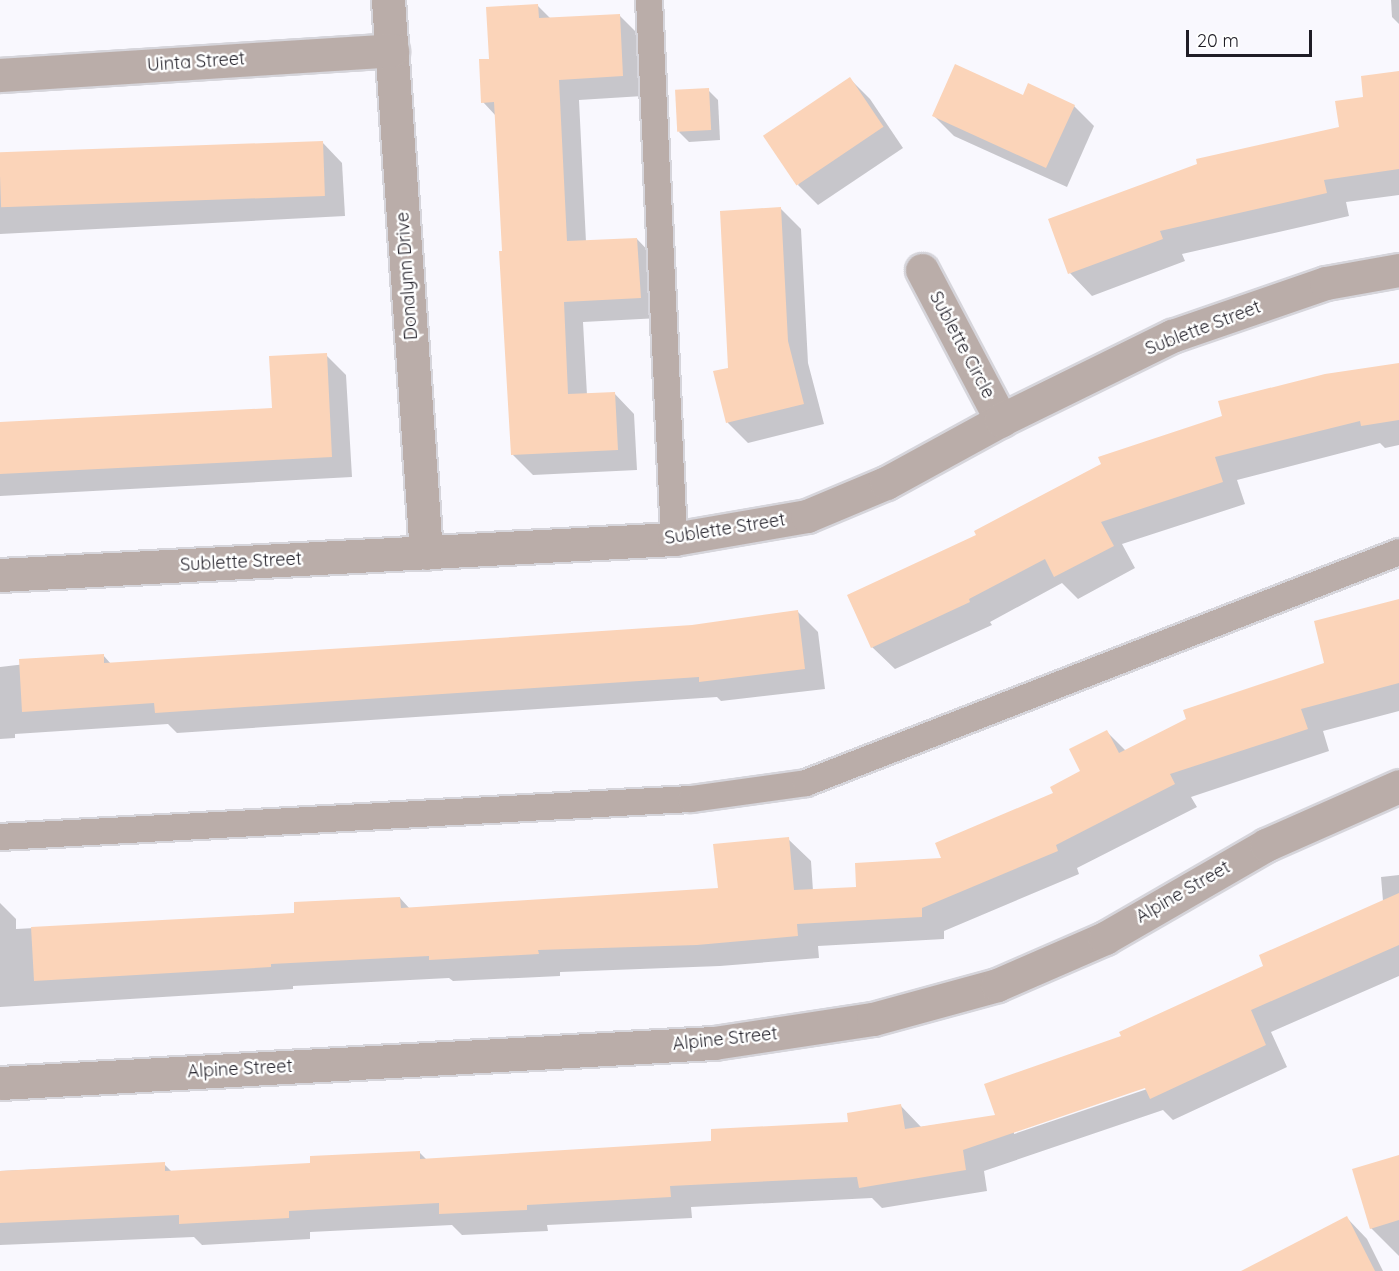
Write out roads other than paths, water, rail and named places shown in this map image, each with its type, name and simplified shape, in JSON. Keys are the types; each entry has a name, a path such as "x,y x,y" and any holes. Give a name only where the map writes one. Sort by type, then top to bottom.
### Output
{"street":[{"name":"Donalynn Drive","path":"388,0 426,553"},
{"name":"Uinta Street","path":"0,75 392,50"},
{"name":"Sublette Circle","path":"922,270 1001,420"},
{"name":"Sublette Street","path":"0,575 674,539 807,516 886,483 1001,420 1172,336 1326,283 1399,270"},
{"name":"Alpine Street","path":"0,1083 714,1043 873,1019 997,985 1105,938 1266,844 1399,786"}],"lane":[{"path":"649,0 674,539"},
{"path":"0,837 691,799 806,783 1399,552"}]}
